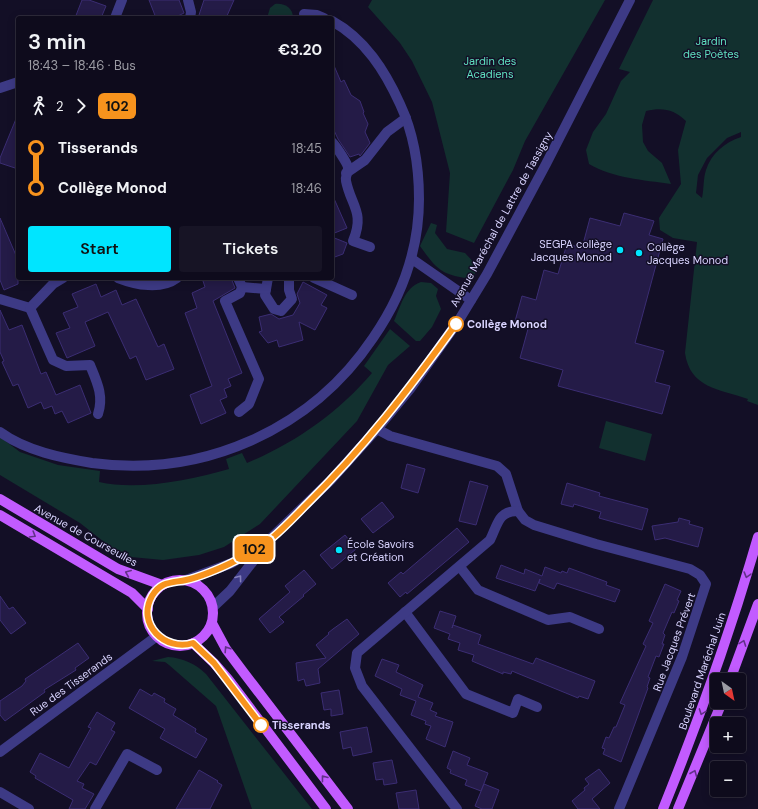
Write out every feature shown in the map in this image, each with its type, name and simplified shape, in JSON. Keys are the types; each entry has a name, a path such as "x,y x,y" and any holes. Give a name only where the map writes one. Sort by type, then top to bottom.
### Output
{"main road":[{"name":"Avenue de Courseulles","path":"0,499 118,569 162,585"},
{"path":"0,515 132,593 148,609"},
{"name":"Boulevard Maréchal Juin","path":"663,809 704,705 758,538"},
{"path":"177,580 186,580 194,583 203,590 209,597 213,607 212,623 202,637 193,643 182,646 171,644 157,636 149,624 148,609 152,596 162,585 177,580"},
{"path":"733,673 758,604"},
{"path":"212,623 226,648 244,673 348,809"},
{"path":"193,643 228,679 326,809"},
{"path":"678,809 719,709"}],"street":[{"path":"116,16 122,0"},
{"path":"188,0 191,12 190,16"},
{"name":"Avenue Maréchal de Lattre de Tassigny","path":"213,607 230,591 272,538 331,480 377,429 414,384 471,300 546,164 630,0"},
{"path":"304,14 320,16"},
{"path":"0,432 45,452 86,462 142,466 183,461 226,450 258,438 311,406 347,372 364,352 386,320 412,259 419,217 417,158 406,118 391,86 372,56 355,36 334,23"},
{"path":"0,88 16,83"},
{"path":"346,173 365,160 387,132 406,118"},
{"path":"334,144 340,150 348,168 346,180 359,226 354,241 370,247"},
{"path":"412,259 471,300"},
{"path":"30,308 60,280"},
{"path":"128,280 157,286 172,280"},
{"path":"268,280 265,295 274,309 281,311 292,298 289,290 289,280"},
{"path":"318,280 352,295"},
{"path":"240,412 249,404 259,379 224,301 240,293 240,283 266,289"},
{"path":"0,299 30,308 53,360 60,365 66,366 90,365 100,393 101,404 98,414"},
{"path":"377,429 390,436 497,466 506,474 518,512 508,511 502,515 490,540 357,653 355,668 357,678 457,809"},
{"name":"Rue Jacques Prévert","path":"518,512 525,520 534,525 596,544 690,569 700,575 706,584 682,657 619,809"},
{"name":"Avenue Maréchal de Lattre de Tassigny","path":"186,580 232,563 272,538"},
{"path":"460,567 478,590 548,620 570,616 599,629"},
{"path":"405,612 466,694 513,713 518,699 537,707"},
{"name":"Rue des Tisserands","path":"0,752 157,636"},
{"path":"95,809 127,754 158,770"},
{"path":"0,792 27,809"}],"green space":[{"name":"Jardin des Acadiens","path":"372,0 605,0 525,141 513,170 474,243 446,232 450,173 432,102 412,61 400,43 368,7"},
{"name":"Jardin des Poètes","path":"653,0 758,0 758,405 747,401 748,399 717,389 699,380 693,374 688,365 685,353 697,242 673,238 660,230 659,218 681,184 678,150 686,121 677,114 668,110 657,109 646,111 642,125 643,142 648,151 662,163 671,184 639,180 618,175 598,169 589,164 586,150 593,132 606,114 621,81 630,72 619,69","holes":["741,132 741,137 724,145 711,159 705,173 702,198 696,193 698,175 707,158 727,138"]},
{"path":"275,4 285,5 292,11 293,16 268,16 270,8"},
{"path":"431,223 437,225 435,233 447,249 465,253 479,268 471,279 453,276 441,270 431,261 420,246"},
{"path":"421,282 431,283 438,289 436,296 441,309 432,327 420,341 416,341 394,321 407,293 415,285"},
{"path":"390,329 410,346 388,365 357,421 260,524 224,547 199,555 163,560 131,557 113,549 80,523 0,475 0,437 20,452 58,465 100,471 99,482 114,484 147,485 198,477 229,469 226,459 242,453 247,463 282,446 315,426 359,388 372,373 364,366"},
{"path":"606,421 652,434 645,461 599,448"},
{"path":"168,657 189,662 206,674 312,809 252,809 216,706 165,662 152,661"}],"building":[{"path":"82,0 89,0 106,6 102,16 76,16"},
{"path":"149,0 179,0 184,13 178,16 155,16"},
{"path":"204,0 234,0 227,16 199,15"},
{"path":"334,66 341,82 344,80 351,95 360,101 368,124 365,132 370,143 360,156 359,154 350,157 334,130"},
{"path":"16,119 16,168 0,163 0,158"},
{"path":"334,199 347,228 334,233"},
{"path":"624,213 654,221 649,235 663,239 635,343 664,351 655,382 670,386 662,414 558,386 563,370 520,358 528,329 514,325 522,296 536,300 544,270 558,274 567,244 582,248 590,218 620,226"},
{"path":"0,218 16,255 16,280 18,280 18,284 4,290 0,280"},
{"path":"334,238 347,243 343,254 334,257"},
{"path":"203,280 232,280 235,288 213,301 242,373 228,379 231,386 224,389 227,397 220,400 226,413 201,424 190,395 212,386 185,313 197,308 192,293 205,287"},
{"path":"303,282 327,295 321,305 327,308 315,330 299,322 303,340 279,347 277,340 268,343 259,332 262,331 259,317 271,314 279,319 293,315 300,303 297,294"},
{"path":"96,284 101,297 116,290 122,305 136,299 158,347 164,344 174,369 146,380 136,356 130,359 108,312 85,322 95,346 67,358 56,333 70,328 63,313 78,307 72,294"},
{"path":"0,310 9,330 22,325 41,374 46,372 56,395 80,385 91,413 68,423 62,411 55,414 52,406 44,409 41,402 28,408 18,384 13,386 2,362 4,361 0,352"},
{"path":"407,464 425,469 418,493 401,488"},
{"path":"470,481 488,486 476,525 459,521"},
{"path":"567,483 600,493 599,496 648,509 642,530 599,518 601,512 574,504 573,507 561,504"},
{"path":"382,502 394,517 373,533 361,519"},
{"path":"679,518 690,521 689,524 703,528 698,547 665,538 655,540 652,526 678,522"},
{"path":"457,528 469,542 407,594 406,592 400,597 388,583 401,572 403,574"},
{"path":"345,535 356,549 332,569 320,555"},
{"path":"501,565 524,574 525,569 542,576 545,567 561,573 562,571 567,573 569,568 607,582 606,585 620,590 615,602 557,583 554,589 539,583 540,579 535,591 496,578"},
{"path":"304,570 316,584 279,617 284,622 270,633 259,619 290,592 285,586"},
{"path":"665,584 681,591 677,600 679,601 674,613 672,612 663,633 665,635 662,644 664,644 659,657 656,656 648,677 650,678 648,688 621,762 603,754 605,749 602,748 606,737 609,738 614,727 616,727 625,705 620,703 646,646 643,644 653,623 649,621"},
{"path":"0,596 9,609 13,607 26,623 11,634 0,620"},
{"path":"440,611 456,616 453,625 481,635 478,644 533,664 536,658 595,681 588,699 579,696 578,698 512,671 511,674 503,672 503,674 472,661 474,655 458,650 460,643 448,639 450,634 434,628"},
{"path":"347,619 359,634 318,669 320,683 306,686 304,679 298,681 296,663 326,658 316,645 329,634 328,633"},
{"path":"78,643 89,658 75,668 76,670 44,690 45,692 5,721 0,715 0,701 22,686 26,681 25,679"},
{"path":"382,659 399,665 396,672 423,685 418,697 433,703 430,710 437,713 435,716 453,722 445,747 426,739 431,726 425,724 426,721 411,715 416,701 400,695 402,689 375,676"},
{"path":"140,689 152,696 154,693 165,699 164,702 176,709 173,715 196,729 195,732 207,739 196,758 160,738 165,729 129,708"},
{"path":"339,690 343,714 331,716 331,709 324,710 321,693"},
{"path":"97,712 115,723 111,730 115,732 96,765 90,762 77,781 84,784 82,788 94,794 85,809 69,809 73,800 35,778 36,776 30,772 40,753 69,768 91,728 88,727"},
{"path":"367,727 372,752 353,756 351,747 343,749 340,732"},
{"path":"453,751 470,758 467,765 488,773 481,791 465,785 467,780 450,773 451,770 447,768"},
{"path":"392,760 397,783 384,785 383,779 376,780 373,763"},
{"path":"599,769 610,783 592,799 600,809 578,809 572,801 585,790 584,788 589,784 585,779"},
{"path":"199,770 222,785 210,809 176,809"},
{"path":"484,784 499,790 492,809 482,809 475,806"},
{"path":"416,790 419,809 399,809 396,793"}],"bus line":[{"name":"102","path":"261,725 228,679 210,658 193,643 177,646 166,643 157,636 149,624 149,602 152,596 162,585 177,580 186,580 232,563 272,538 331,480 377,429 410,389 456,324"}],"place":[{"name":"SEGPA collège Jacques Monod","path":"620,250"},
{"name":"Collège Jacques Monod","path":"639,253"},
{"name":"Collège Monod","path":"456,324"},
{"name":"École Savoirs et Création","path":"339,550"},
{"name":"Tisserands","path":"261,725"}]}
